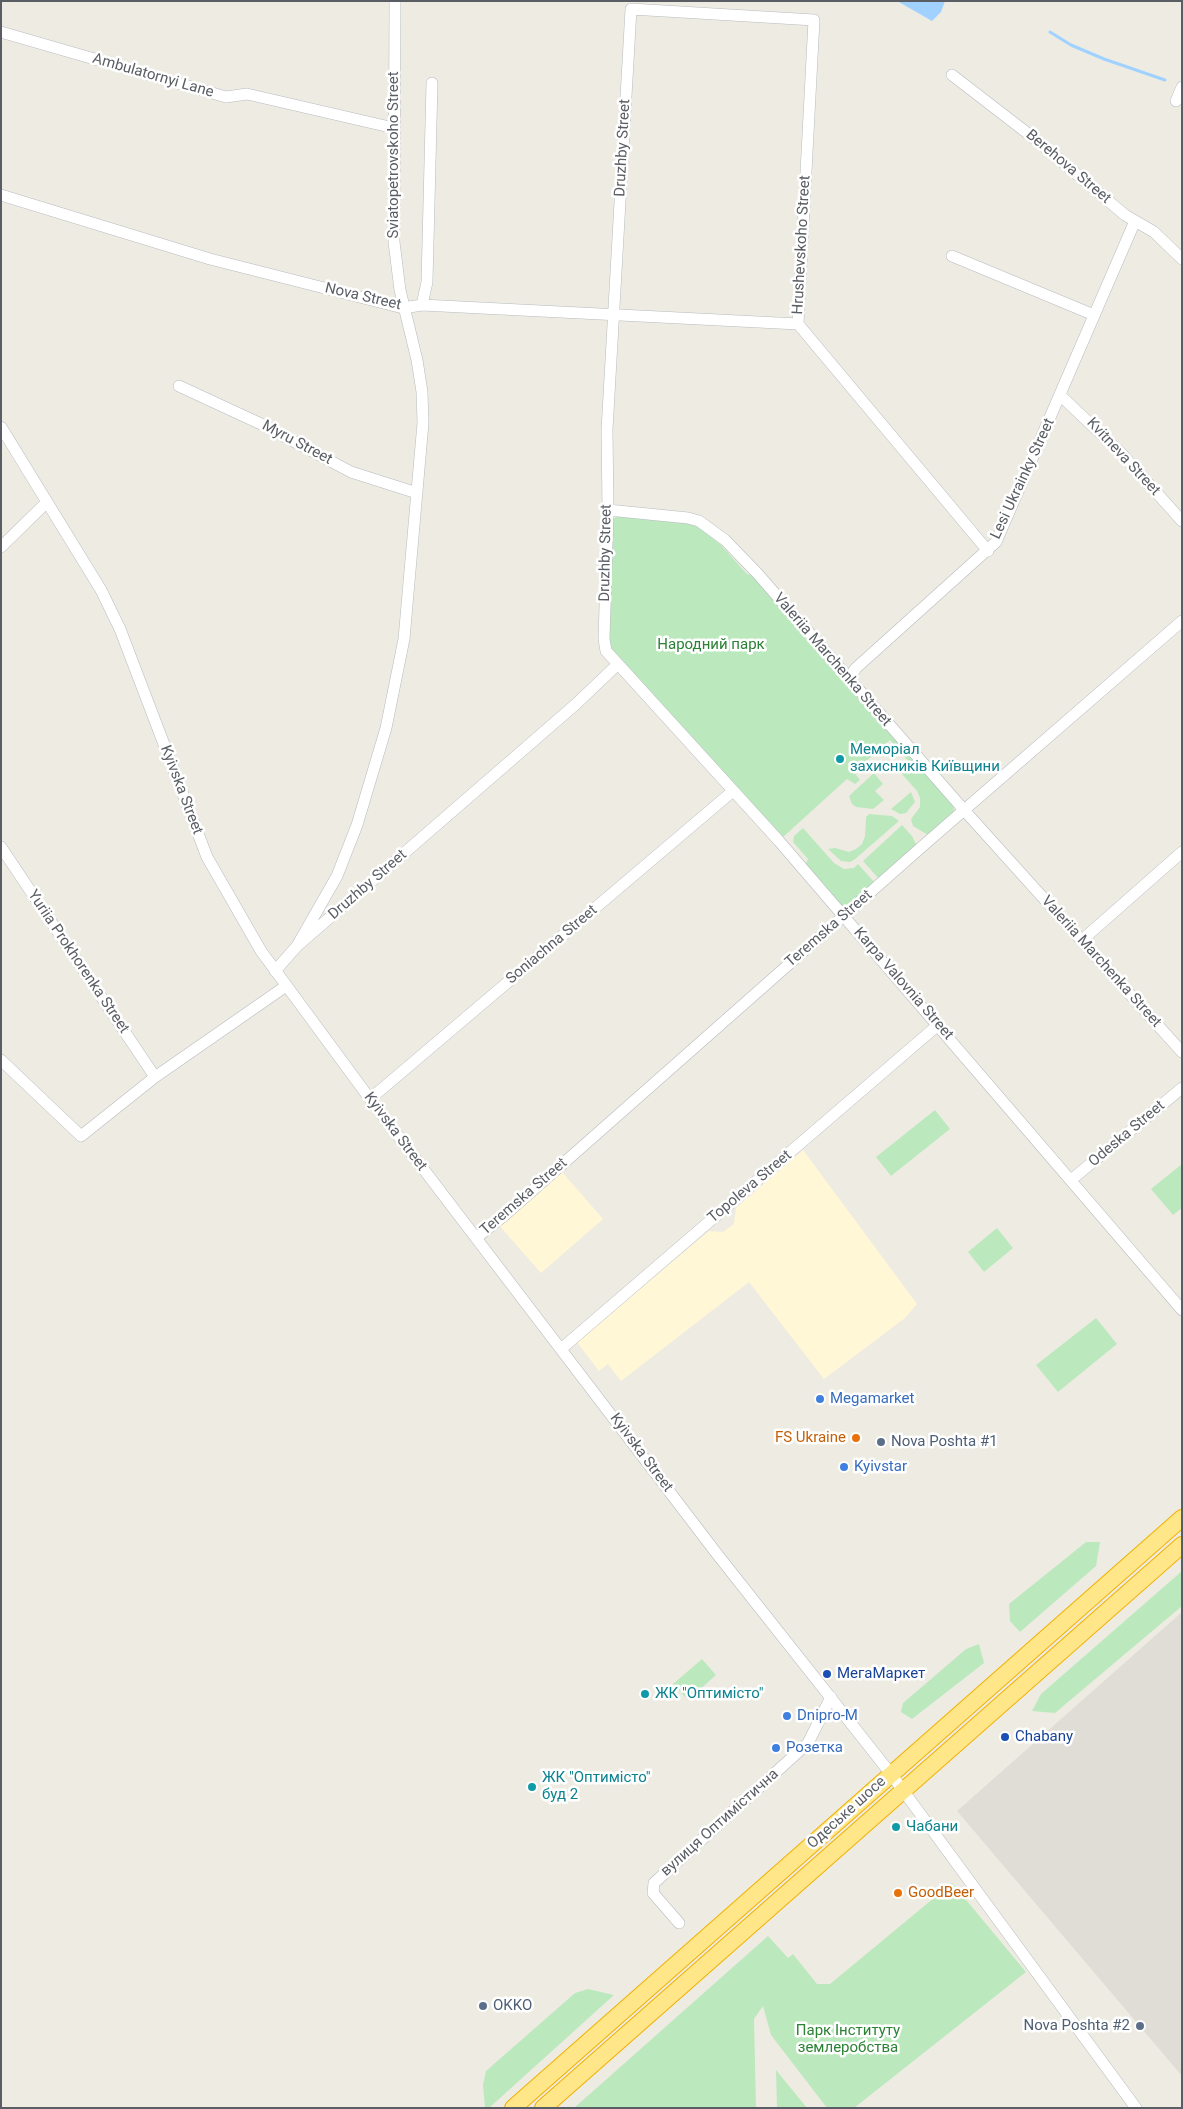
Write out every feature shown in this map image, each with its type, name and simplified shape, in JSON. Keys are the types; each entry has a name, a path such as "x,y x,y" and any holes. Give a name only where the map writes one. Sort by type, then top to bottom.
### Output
{"highway":[{"name":"Одеське шосе","path":"513,2108 1182,1518"},
{"name":"Одеське шосе","path":"543,2108 1182,1545"}],"street":[{"name":"Sviatopetrovskoho Street","path":"297,946 337,876 357,825 386,728 404,639 423,423 422,392 417,360 403,308 394,242 395,1"},
{"name":"Hrushevskoho Street","path":"631,9 814,20 798,324 988,551"},
{"name":"Druzhby Street","path":"297,946 576,704 618,664 606,651 604,639 608,510 608,430 631,9"},
{"name":"Ambulatornyi Lane","path":"1,32 226,97 247,94 394,128"},
{"name":"Berehova Street","path":"952,76 1035,139 1125,215 1154,232 1182,259"},
{"path":"422,305 427,282 432,82"},
{"path":"1176,101 1182,87"},
{"name":"Nova Street","path":"1,195 210,259 403,308 422,305 798,324"},
{"name":"Lesi Ukrainky Street","path":"848,678 856,668 996,542 1061,396 1135,221"},
{"path":"952,256 1094,315"},
{"name":"Myru Street","path":"179,386 261,424 351,472 417,493"},
{"name":"Kvitneva Street","path":"1061,396 1121,453 1182,521"},
{"name":"Kyivska Street","path":"1,427 101,590 120,629 207,857 261,951 370,1099 711,1546 904,1791 1136,2108"},
{"path":"1,547 47,502"},
{"name":"Valeriia Marchenka Street","path":"608,510 688,518 699,521 725,540 757,573 964,810 1182,1052"},
{"name":"Teremska Street","path":"476,1238 506,1214 964,810 1182,621"},
{"name":"Karpa Valovnia Street","path":"618,664 779,841 1182,1310"},
{"name":"Soniachna Street","path":"370,1099 733,791"},
{"name":"Yuriia Prokhorenka Street","path":"1,847 155,1077"},
{"path":"1082,940 1182,852"},
{"path":"275,971 297,946"},
{"path":"1,1060 81,1136 155,1077 286,986"},
{"name":"Topoleva Street","path":"561,1349 938,1025"},
{"name":"Odeska Street","path":"1072,1180 1182,1088"},
{"name":"вулиця Оптимістична","path":"679,1923 653,1893 654,1883 808,1743 831,1697"}],"shaded area":[{"path":"803,1150 917,1304 905,1318 824,1379 749,1282 621,1381 608,1364 599,1371 577,1342 709,1231 723,1232 734,1224 736,1208"},
{"path":"562,1172 603,1219 541,1273 499,1225"},
{"path":"1182,1612 1182,2076 957,1811"}],"green space":[{"name":"Народний парк","path":"618,516 687,523 697,526 720,544 747,574 754,576 953,804 954,811 952,815 928,835 913,826 911,819 920,807 920,798 917,791 902,774 901,769 909,762 890,740 854,772 860,780 855,784 847,779 782,838 611,648 608,639 611,526 613,519"},
{"path":"874,773 883,784 875,791 884,800 873,809 856,807 852,804 849,796"},
{"path":"911,792 915,802 906,813 900,814 891,809"},
{"path":"869,814 892,816 899,821 854,860 850,862 841,861 828,849 835,848 849,852 862,844 865,836 866,817"},
{"path":"902,825 912,836 917,846 879,879 863,861"},
{"path":"803,828 834,863 844,869 854,868 858,864 875,883 844,909 805,865 808,859 793,842 794,836"},
{"path":"935,1110 950,1129 891,1176 876,1157"},
{"path":"1182,1164 1182,1208 1173,1215 1151,1189"},
{"path":"997,1228 1013,1248 984,1272 968,1252"},
{"path":"1096,1318 1117,1344 1058,1392 1036,1365"},
{"path":"1086,1542 1100,1542 1096,1566 1020,1632 1010,1621 1009,1604"},
{"path":"1182,1571 1182,1606 1055,1713 1032,1711 1041,1694"},
{"path":"979,1644 984,1663 912,1719 901,1712 903,1703 966,1649"},
{"path":"702,1659 716,1675 688,1700 673,1684"},
{"name":"Парк Інституту землеробства","path":"952,1883 1026,1972 854,2108 827,2108 771,2035 763,2006 754,2019 756,2108 574,2108 768,1936 788,1958 793,1954 817,1984 830,1984"},
{"path":"588,1989 614,1995 489,2108 485,2108 483,2085 486,2071 575,1993"},
{"path":"776,2070 807,2108 777,2108"}],"water":[{"path":"897,1 945,1 941,12 932,21"}],"waterway":[{"path":"1050,32 1071,45 1104,59 1165,80"}],"place":[{"name":"Меморіал захисників Київщини","path":"840,759"},
{"name":"Megamarket","path":"820,1399"},
{"name":"FS Ukraine","path":"856,1438"},
{"name":"Nova Poshta #1","path":"881,1442"},
{"name":"Kyivstar","path":"844,1467"},
{"name":"МегаМаркет","path":"827,1674"},
{"name":"ЖК \"Оптимісто\"","path":"645,1694"},
{"name":"Dnipro-M","path":"787,1716"},
{"name":"Chabany","path":"1005,1737"},
{"name":"Розетка","path":"776,1748"},
{"name":"ЖК \"Оптимісто\" буд 2","path":"532,1787"},
{"name":"Чабани","path":"896,1827"},
{"name":"GoodBeer","path":"898,1893"},
{"name":"OKKO","path":"483,2006"},
{"name":"Nova Poshta #2","path":"1140,2026"}]}
